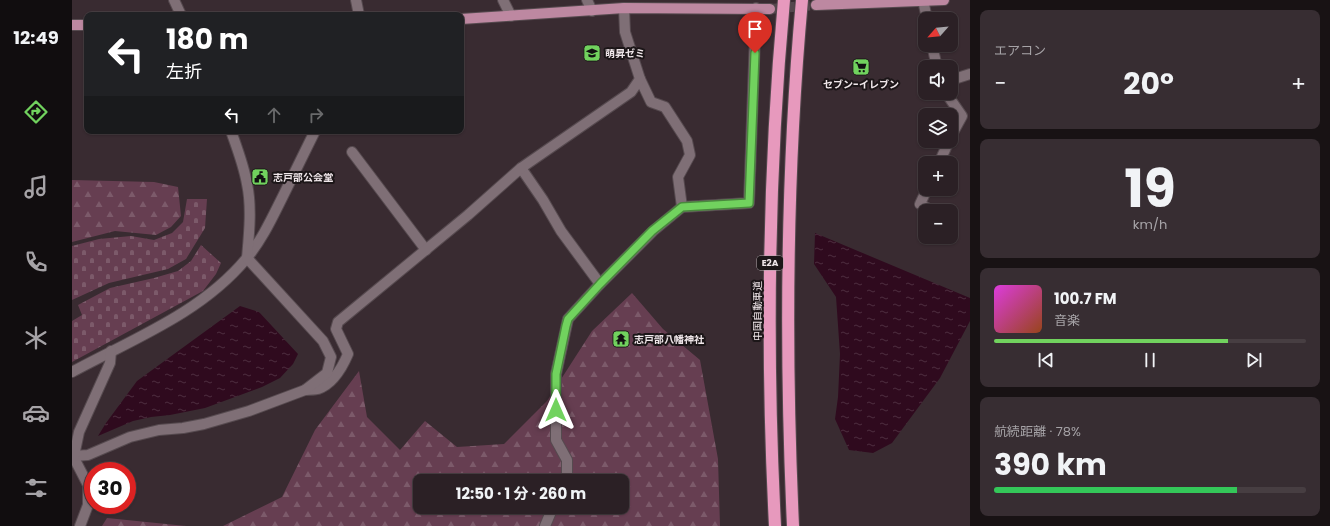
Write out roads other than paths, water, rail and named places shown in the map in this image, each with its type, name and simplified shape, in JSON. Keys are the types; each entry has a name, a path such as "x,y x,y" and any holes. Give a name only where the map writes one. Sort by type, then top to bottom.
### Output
{"highway":[{"name":"中国自動車道","path":"775,526 770,403 769,298 776,112 784,0"},
{"name":"E2A","path":"793,526 787,296 789,204 802,0"}],"main road":[{"path":"816,5 831,2 944,0"},
{"path":"464,19 624,8 770,8"},
{"path":"72,25 84,25"}],"street":[{"path":"174,0 180,12"},
{"path":"356,0 358,12"},
{"path":"503,0 511,16"},
{"path":"587,0 592,11"},
{"path":"923,0 926,12"},
{"path":"624,8 625,32 640,79 651,102 665,107 687,141 690,155 678,177 682,207"},
{"path":"567,474 567,460 556,440 556,374 568,319 652,231 682,207 749,203 756,8"},
{"path":"958,78 970,74"},
{"path":"305,390 317,390 331,381 341,369 348,354 336,329 338,322 426,250 521,168 631,92 640,79"},
{"path":"958,110 962,116 958,123"},
{"path":"73,455 88,455 130,437 159,430 204,424 249,411 305,390 327,373 331,357 323,341 247,258 249,232 248,185 232,134"},
{"path":"72,372 176,317 203,300 227,280 247,258 268,227 314,134"},
{"path":"352,152 426,250"},
{"path":"521,168 543,200 561,231 600,284"},
{"path":"80,526 88,505 88,485 73,455 79,432 110,363 111,351"},
{"path":"545,526 550,514"}],"water":[{"path":"815,233 970,298 970,321 940,378 892,443 873,453 849,450 835,419 838,397 840,354 836,297 814,264"},
{"path":"240,306 259,312 298,354 293,364 280,378 262,387 205,408 133,421 98,436 137,381"}],"tunnel":[{"path":"770,9 816,5"}],"place":[{"name":"萌昇ゼミ","path":"592,53"},
{"name":"セブン-イレブン","path":"861,67"},
{"name":"志戸部公会堂","path":"260,177"},
{"name":"志戸部八幡神社","path":"621,339"}]}
